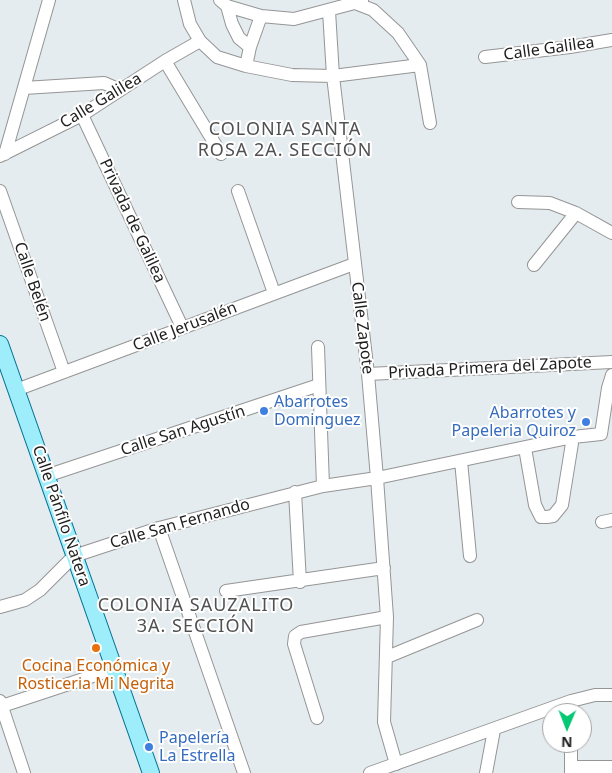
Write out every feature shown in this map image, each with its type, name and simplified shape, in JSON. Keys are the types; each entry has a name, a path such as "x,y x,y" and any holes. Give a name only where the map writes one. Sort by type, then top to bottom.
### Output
{"main road":[{"name":"Calle Pánfilo Natera","path":"0,344 151,773"}],"street":[{"path":"2,155 50,0"},
{"path":"184,0 190,24 200,41 217,57 246,66 292,75 333,76 420,65"},
{"path":"224,3 261,16 294,19 360,1 374,10 398,33 420,65 430,123"},
{"path":"224,3 239,38 250,47"},
{"name":"Calle Zapote","path":"329,11 333,76 368,374 384,568 387,617 384,722 396,764"},
{"path":"246,66 250,47 261,16"},
{"name":"Calle Galilea","path":"485,57 570,48 612,40"},
{"name":"Calle Galilea","path":"2,155 82,115 164,61 200,41"},
{"path":"164,61 220,154"},
{"path":"24,88 104,83 120,90"},
{"name":"Privada de Galilea","path":"82,115 182,328"},
{"name":"Calle Belén","path":"0,191 5,219 64,372"},
{"path":"238,191 274,293"},
{"path":"518,202 550,203 612,233"},
{"path":"534,265 576,214"},
{"name":"Calle Jerusalén","path":"16,390 354,264"},
{"path":"318,347 323,486"},
{"name":"Privada Primera del Zapote","path":"368,374 612,362"},
{"name":"Calle San Fernando","path":"0,607 25,600 40,590 74,556 159,528 323,486 377,478 573,437 601,434 608,388 612,376"},
{"name":"Calle San Agustín","path":"46,476 319,385"},
{"path":"525,448 535,505 541,516 553,516 562,506 573,437"},
{"path":"461,461 470,556"},
{"path":"295,492 300,582"},
{"path":"159,528 244,773"},
{"path":"226,591 300,582 384,568"},
{"path":"317,718 294,644 295,636 301,632 387,617"},
{"path":"387,657 477,620"},
{"path":"24,773 1,704 114,669"},
{"path":"579,703 595,695 612,695"},
{"path":"370,773 494,730 542,716"},
{"path":"486,773 494,730"},
{"path":"571,753 571,770 612,767"}],"place":[{"name":"Abarrotes Dominguez","path":"264,411"},
{"name":"Abarrotes y Papeleria Quiroz","path":"586,422"},
{"name":"Cocina Económica y Rosticeria Mi Negrita","path":"96,648"},
{"name":"Papelería La Estrella","path":"149,747"}],"district":[{"name":"COLONIA SANTA ROSA 2A. SECCIÓN","path":"285,140"},
{"name":"COLONIA SAUZALITO 3A. SECCIÓN","path":"196,616"}]}
